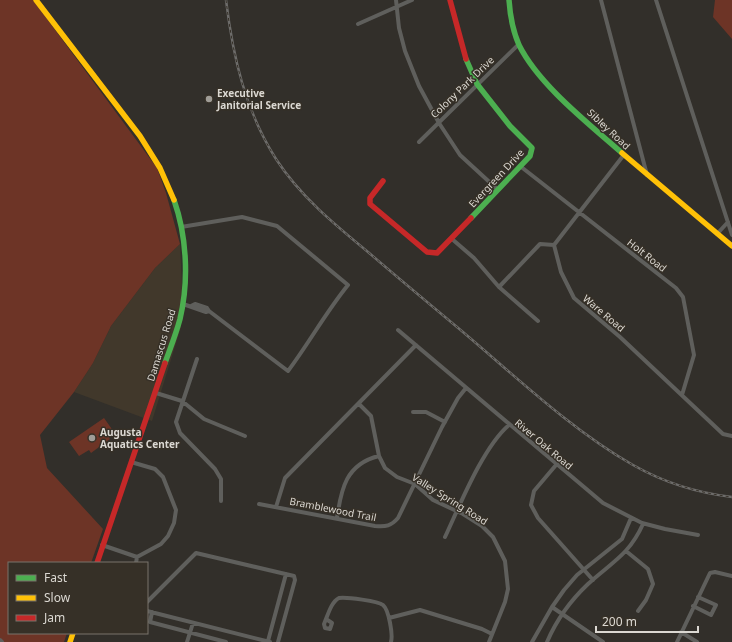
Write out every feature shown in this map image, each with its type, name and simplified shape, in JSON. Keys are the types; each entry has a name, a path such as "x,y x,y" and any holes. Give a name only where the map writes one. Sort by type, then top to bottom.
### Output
{"street":[{"name":"Damascus Road","path":"36,0 145,142 168,184 182,227 185,288 180,319 97,562"},
{"path":"396,0 399,28 405,51 419,86 439,123 460,155 497,189"},
{"path":"358,24 412,0"},
{"name":"Evergreen Drive","path":"383,181 370,198 370,204 427,252 437,253 530,156 532,148 510,126 477,84 465,56 450,0"},
{"name":"Sibley Road","path":"509,0 510,10 519,44 535,68 554,90 623,156 732,246"},
{"path":"601,0 647,176"},
{"path":"656,0 732,235"},
{"name":"Colony Park Drive","path":"419,142 519,44"},
{"path":"499,287 540,244 554,245 578,212 623,156"},
{"name":"Holt Road","path":"520,166 676,288 683,297 694,355 682,395"},
{"path":"182,227 242,217 277,226 348,285 331,306 312,339 288,371 209,311 206,312 183,304"},
{"path":"717,234 728,222"},
{"path":"452,239 474,258 499,287 538,321"},
{"name":"Ware Road","path":"554,245 561,272 574,298 620,336 723,434 732,436"},
{"name":"River Oak Road","path":"398,330 603,503 643,524 698,535"},
{"path":"276,506 285,478 416,345"},
{"path":"197,359 176,422 180,433 215,469 221,479 220,501"},
{"name":"Bramblewood Trail","path":"259,504 276,506 375,526 385,527 392,524 398,518 445,422 458,398 466,388"},
{"path":"156,393 182,401 204,419 245,436"},
{"name":"Valley Spring Road","path":"359,404 371,416 379,456 385,468 415,484 433,500 457,511 482,526 493,537 507,570 507,595 489,642"},
{"path":"412,412 426,412 445,422"},
{"path":"445,537 490,448 502,431 509,425"},
{"path":"337,518 342,489 347,478 356,467 379,456"},
{"path":"102,545 137,557 162,544 168,536 174,523 176,510 163,478 155,469 131,462"},
{"path":"556,464 534,490 531,505 538,518 593,580"},
{"path":"532,642 552,607 573,580 584,569 622,539 631,518"},
{"path":"547,642 575,596 634,544 643,524"},
{"path":"626,551 639,560 648,569 653,584 646,600 638,611"},
{"path":"148,601 196,552 294,576 278,642"},
{"path":"136,562 137,557"},
{"path":"678,642 681,632 710,572 732,576"},
{"path":"148,611 256,640 269,642 286,574"},
{"path":"326,619 334,601 342,597 381,604 385,608 389,618 392,633 391,642"},
{"path":"693,606 712,615 716,609 716,605 698,597"},
{"path":"552,607 603,642"},
{"path":"389,618 420,610 464,623 492,634"},
{"path":"152,612 150,622 226,642"},
{"path":"187,642 193,623"},
{"path":"681,632 697,642"}],"shaded area":[{"path":"0,0 33,0 157,168 166,193 180,244 155,268 111,326 93,363 74,392 40,435 47,468 103,529 91,562 8,562 8,634 67,634 64,642 0,642"},
{"path":"715,0 732,0 732,39 713,17"},
{"path":"180,244 182,285 181,327 152,421 74,392 93,363 111,326 155,268"},
{"name":"Augusta Aquatics Center","path":"104,418 114,432 108,436 110,439 91,453 89,450 79,456 69,442"}],"railway":[{"path":"226,0 232,42 242,82 256,122 276,159 285,172 318,209 542,400 587,435 610,451 656,477 694,490 732,497"}],"traffic: fast":[{"path":"509,0 511,17 519,45 539,75 565,103 622,153"},
{"path":"466,59 477,84 510,126 532,148 530,156 471,218"},
{"path":"165,363 180,319 185,290 184,244 182,229 174,200"}],"traffic: slow":[{"path":"36,0 140,136 160,168 174,200"},
{"path":"622,153 732,246"},
{"path":"70,642 73,634"}],"traffic: jam":[{"path":"450,0 466,59"},
{"path":"383,181 370,198 370,204 427,252 437,253 471,218"},
{"path":"97,562 165,363"}],"place":[{"name":"Executive Janitorial Service","path":"209,99"},
{"name":"Augusta Aquatics Center","path":"92,438"}]}
